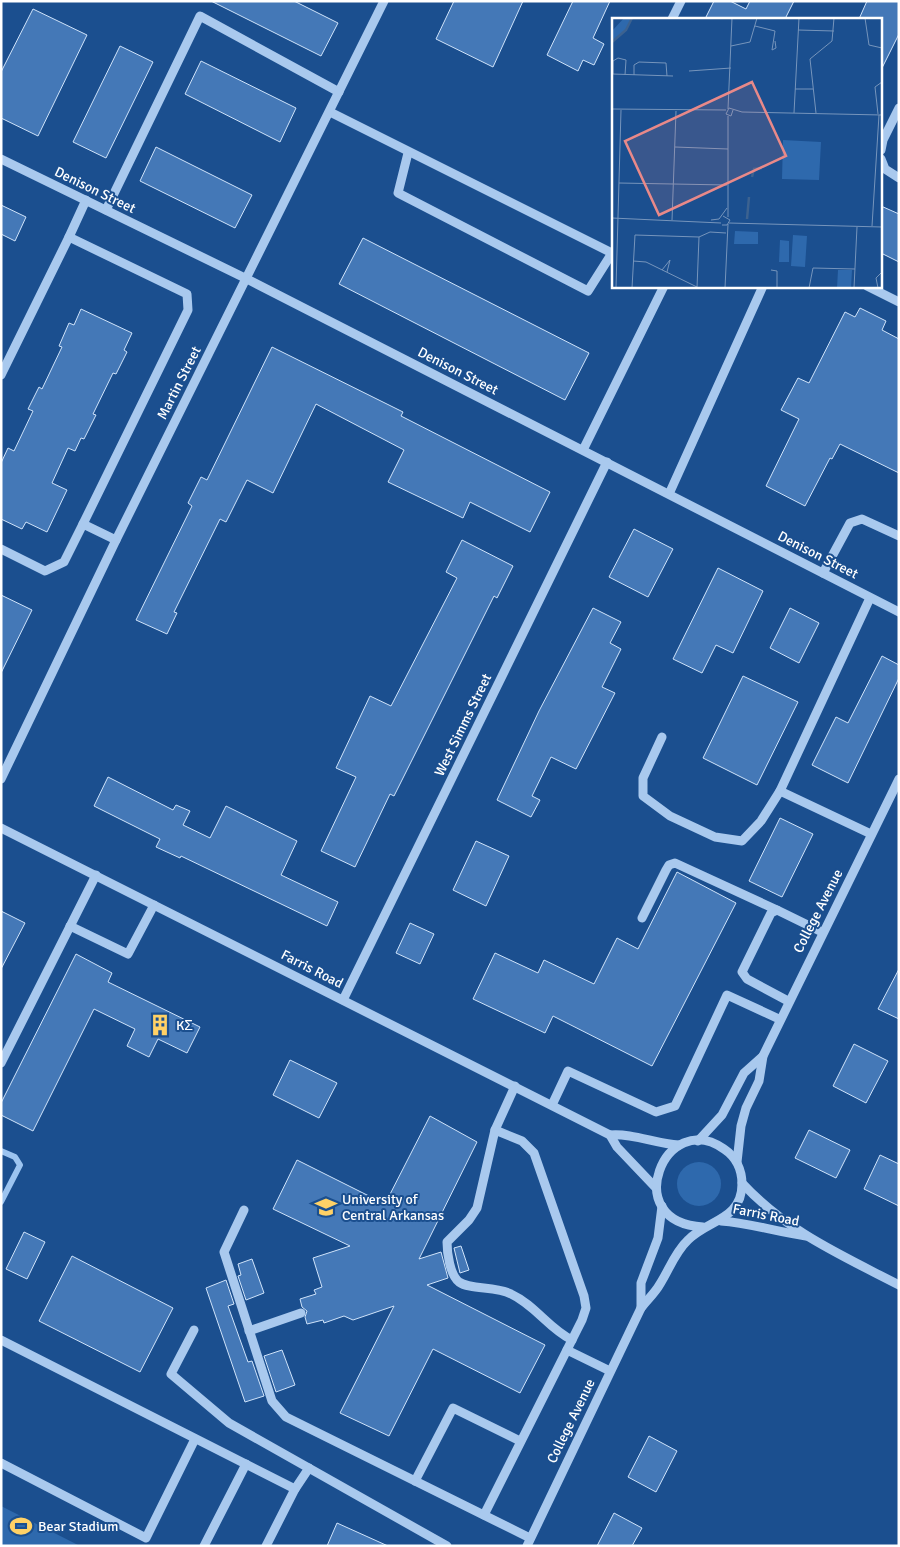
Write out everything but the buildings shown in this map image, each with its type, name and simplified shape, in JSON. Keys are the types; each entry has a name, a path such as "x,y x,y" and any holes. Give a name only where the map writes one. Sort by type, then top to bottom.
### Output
{"street":[{"name":"Martin Street","path":"1,779 116,540 384,1"},
{"path":"672,18 681,1"},
{"path":"106,210 200,16 339,92"},
{"path":"882,145 899,108"},
{"path":"330,112 408,153 612,254"},
{"path":"408,153 398,193 588,291 612,255"},
{"name":"Denison Street","path":"1,159 247,279 899,612"},
{"path":"882,162 885,169 899,178"},
{"path":"1,374 86,200"},
{"path":"1,550 45,571 64,562 188,310 187,294 69,237"},
{"path":"583,450 663,288"},
{"path":"669,494 762,288"},
{"path":"871,288 899,302"},
{"name":"West Simms Street","path":"343,1000 607,462"},
{"path":"823,573 850,523 862,519 899,536"},
{"path":"83,524 116,540"},
{"path":"662,737 644,778 643,796 670,816 715,837 742,841 761,821 780,791 870,598"},
{"name":"College Avenue","path":"737,1162 741,1126 746,1108 759,1081 763,1056 779,1019 899,779"},
{"path":"780,791 871,834"},
{"name":"Farris Road","path":"1,828 610,1135 624,1134 653,1142 680,1145"},
{"path":"642,918 669,865 675,863 822,932"},
{"path":"1,1062 96,875"},
{"path":"70,926 128,954 154,905"},
{"path":"777,910 771,913 742,972 747,979 788,1001"},
{"path":"552,1105 568,1071 656,1112 675,1106 728,995 779,1019"},
{"name":"College Avenue","path":"698,1141 722,1115 744,1073 763,1056"},
{"path":"515,1086 496,1130 477,1208 469,1220 447,1242 447,1252 455,1277 467,1285 494,1288 513,1294 554,1330 572,1340"},
{"path":"484,1515 572,1340 586,1308 584,1296 534,1153 522,1141 496,1130"},
{"name":"Farris Road","path":"610,1135 617,1147 656,1188"},
{"path":"698,1141 719,1145 729,1152 737,1162 742,1183 740,1198 734,1209 720,1221 703,1227 679,1222 669,1215 662,1206 656,1188 658,1170 664,1159 680,1145 698,1141"},
{"name":"Farris Road","path":"742,1183 764,1206 806,1236 899,1285"},
{"name":"College Avenue","path":"640,1308 641,1283 658,1238 662,1206"},
{"path":"244,1210 224,1252 272,1402 286,1417 484,1515 528,1542"},
{"name":"Farris Road","path":"720,1221 754,1225 806,1236"},
{"name":"College Avenue","path":"528,1542 640,1308 658,1287 676,1254 687,1240 703,1227"},
{"path":"250,1331 301,1313"},
{"path":"194,1330 171,1374 230,1423 447,1546"},
{"path":"1,1340 295,1489"},
{"path":"567,1350 610,1371"},
{"path":"415,1481 453,1408 520,1441"},
{"path":"1,1463 146,1538 195,1439"},
{"path":"204,1546 246,1464"},
{"path":"266,1546 295,1489 309,1468"}],"shaded area":[{"path":"699,1162 711,1166 717,1172 721,1184 717,1196 711,1202 699,1206 687,1202 681,1196 677,1184 681,1172 687,1166"},
{"name":"Bear Stadium","path":"1,1506 80,1546 1,1546"}],"waterway":[{"path":"1,1151 15,1157 20,1165 1,1202"}],"place":[{"name":"KΣ","path":"160,1025"},
{"name":"University of Central Arkansas","path":"326,1207"},
{"name":"Bear Stadium","path":"21,1526"}]}
